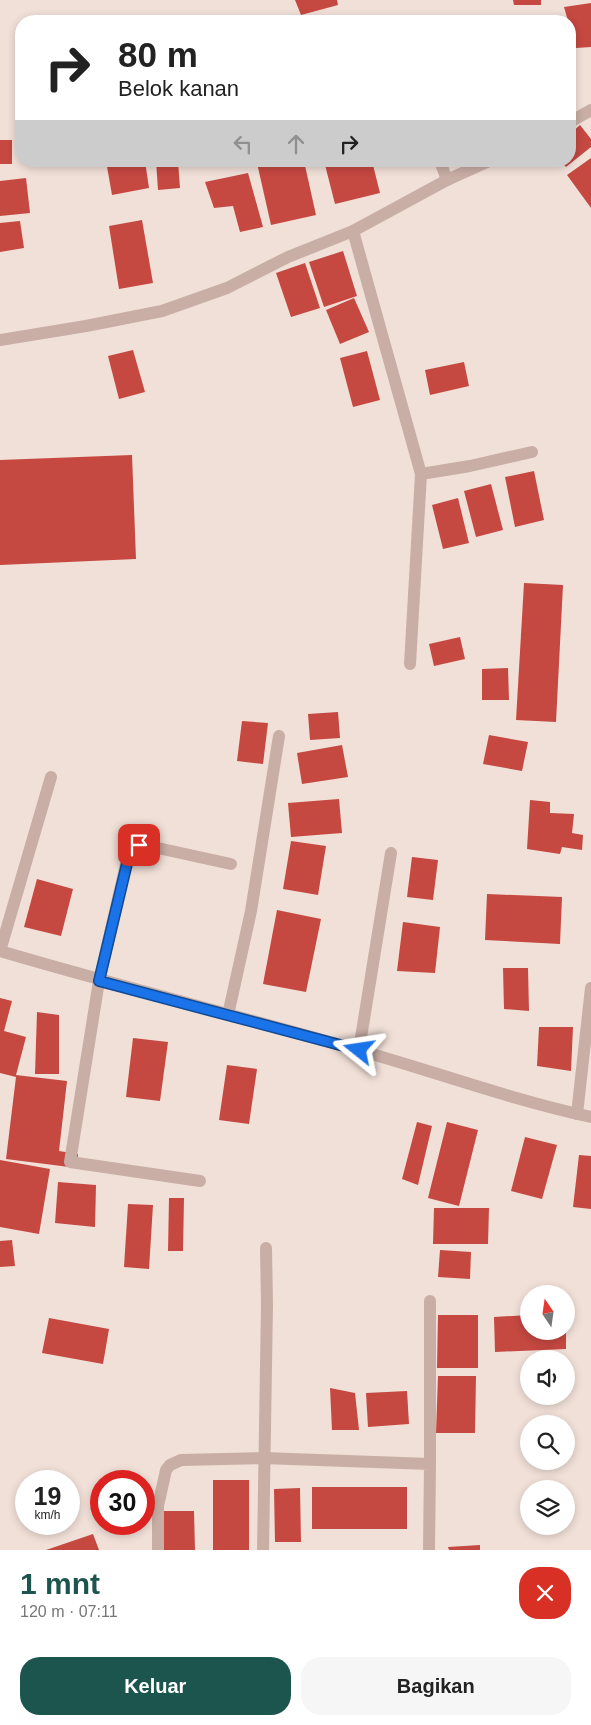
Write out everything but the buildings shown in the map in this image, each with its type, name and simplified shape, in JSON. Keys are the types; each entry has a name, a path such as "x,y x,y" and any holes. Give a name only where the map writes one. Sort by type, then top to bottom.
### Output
{"street":[{"path":"576,119 591,110"},
{"path":"442,167 447,180"},
{"path":"0,340 162,311 227,288 288,257 353,231 447,180 476,167"},
{"path":"353,231 421,474 410,664"},
{"path":"421,474 470,466 532,452"},
{"path":"228,1015 251,911 279,736"},
{"path":"51,777 0,951 99,981 359,1050 458,1081 591,1118"},
{"path":"200,1181 70,1162 99,981 130,851 134,847 144,845 231,864"},
{"path":"359,1050 391,853"},
{"path":"577,1114 591,988"},
{"path":"263,1550 263,1458 267,1305 266,1248"},
{"path":"429,1550 430,1301"},
{"path":"158,1550 158,1506 166,1470 170,1465 181,1460 263,1458 430,1464"}],"route":[{"path":"139,845 130,851 99,981 359,1050"}]}
